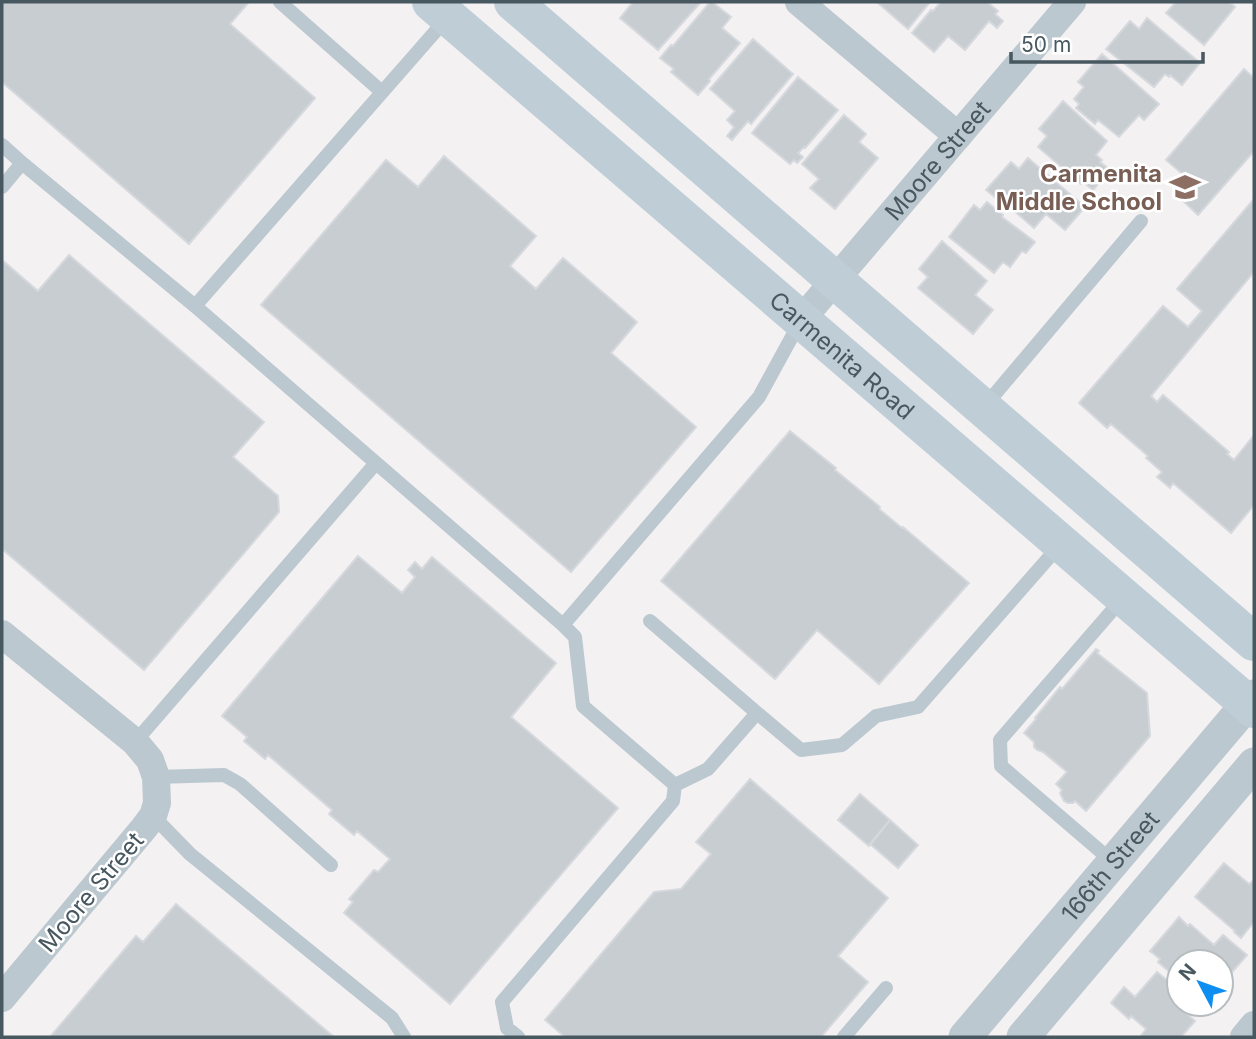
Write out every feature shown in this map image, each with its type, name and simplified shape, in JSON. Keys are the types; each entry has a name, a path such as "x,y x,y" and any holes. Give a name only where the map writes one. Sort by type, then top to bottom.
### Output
{"main road":[{"path":"513,2 1254,642"},
{"name":"Carmenita Road","path":"440,9 1124,597 1252,703"}],"street":[{"path":"799,2 958,136"},
{"name":"Moore Street","path":"801,320 1072,2"},
{"path":"2,634 135,742 150,760 156,777"},
{"name":"166th Street","path":"965,1037 1252,703"},
{"name":"166th Street","path":"1023,1037 1254,764"},
{"name":"Moore Street","path":"2,998 153,816 156,777"},
{"path":"1244,1037 1254,1025"}],"lane":[{"path":"280,2 382,92"},
{"path":"195,306 382,92 440,9"},
{"path":"2,145 195,306 563,625 575,637 583,706 675,785"},
{"path":"2,187 22,163"},
{"path":"983,408 1141,221"},
{"path":"563,625 759,397 801,320"},
{"path":"135,742 376,463"},
{"path":"649,621 801,750 842,745 876,716 918,707 1061,543"},
{"path":"1113,863 1001,766 1000,740 1124,597"},
{"path":"675,785 708,769 757,713"},
{"path":"156,777 224,775 240,784 331,865"},
{"path":"518,1037 507,1028 502,1002 673,801 675,785"},
{"path":"153,816 190,855 393,1018 404,1037"},
{"path":"844,1037 886,988"}],"building":[{"path":"2,2 249,2 230,24 315,98 189,244 2,82"},
{"path":"633,2 701,2 658,50 620,18"},
{"path":"710,2 731,17 722,28 740,43 698,95 671,72 674,69 660,58"},
{"path":"879,2 930,2 908,29"},
{"path":"941,2 987,2 998,11 995,14 1003,21 997,28 989,21 965,50 948,36 934,52 912,33"},
{"path":"1176,2 1229,2 1235,7 1204,45 1166,13"},
{"path":"1147,18 1200,63 1182,85 1165,74 1154,87 1106,49 1130,21 1139,29"},
{"path":"753,39 793,74 751,124 748,121 732,140 727,136 734,127 727,120 735,111 710,89"},
{"path":"1102,54 1159,104 1144,120 1139,115 1119,137 1098,120 1095,124 1076,108 1079,104 1074,99 1084,87 1078,82"},
{"path":"1244,69 1254,78 1254,151 1198,215 1181,199 1194,184 1166,160"},
{"path":"798,77 838,110 798,153 803,157 797,163 794,160 790,164 752,133"},
{"path":"1063,101 1107,141 1096,155 1110,170 1093,190 1083,182 1081,184 1038,147 1047,136 1039,129"},
{"path":"844,115 866,134 859,142 878,158 835,209 810,188 819,179 802,164"},
{"path":"444,156 536,236 510,266 536,289 563,258 637,322 611,353 696,427 571,572 261,305 386,160 418,187"},
{"path":"1028,158 1085,207 1065,230 1046,214 1034,228 986,190 1011,162 1019,169"},
{"path":"1254,199 1254,272 1151,396 1157,402 1163,395 1229,452 1227,454 1234,460 1254,435 1254,505 1231,533 1173,483 1170,488 1157,477 1162,472 1146,458 1148,456 1111,424 1107,428 1079,403 1163,306 1188,327 1202,311 1177,289"},
{"path":"987,202 1035,242 1026,253 1022,251 1010,267 1003,262 994,273 949,237 974,205 980,210"},
{"path":"942,241 987,281 975,295 993,310 973,334 918,288 928,277 919,269"},
{"path":"69,255 264,422 233,457 278,496 279,512 144,670 2,549 2,260 38,291"},
{"path":"790,431 969,583 879,684 817,630 775,679 661,581"},
{"path":"358,556 402,593 415,577 408,570 415,562 422,569 432,557 556,663 511,717 618,808 450,1004 344,913 353,902 349,899 374,870 378,872 390,859 357,831 354,835 329,814 332,810 268,755 265,759 244,741 247,737 222,716"},
{"path":"1096,649 1099,651 1097,653 1147,693 1150,736 1086,811 1075,801 1064,801 1060,793 1062,790 1056,784 1067,772 1037,750 1034,742 1024,733 1060,687 1062,689"},
{"path":"750,779 888,898 838,956 868,982 821,1037 565,1037 545,1020 654,892 681,889 711,854 696,842"},
{"path":"860,794 890,820 869,846 838,820"},
{"path":"890,820 918,845 898,868 870,844"},
{"path":"1224,863 1249,884 1254,880 1254,924 1241,938 1195,897"},
{"path":"176,904 334,1037 50,1037 136,936 143,942"},
{"path":"1179,917 1214,945 1223,935 1247,955 1235,969 1235,948 1165,948 1165,968 1158,962 1160,959 1150,951"},
{"path":"1157,972 1165,979 1165,1018 1192,1018 1195,1021 1181,1037 1140,1037 1146,1029 1131,1016 1129,1019 1111,1003 1124,987 1135,997"}],"place":[{"name":"Carmenita Middle School","path":"1185,187"}]}
